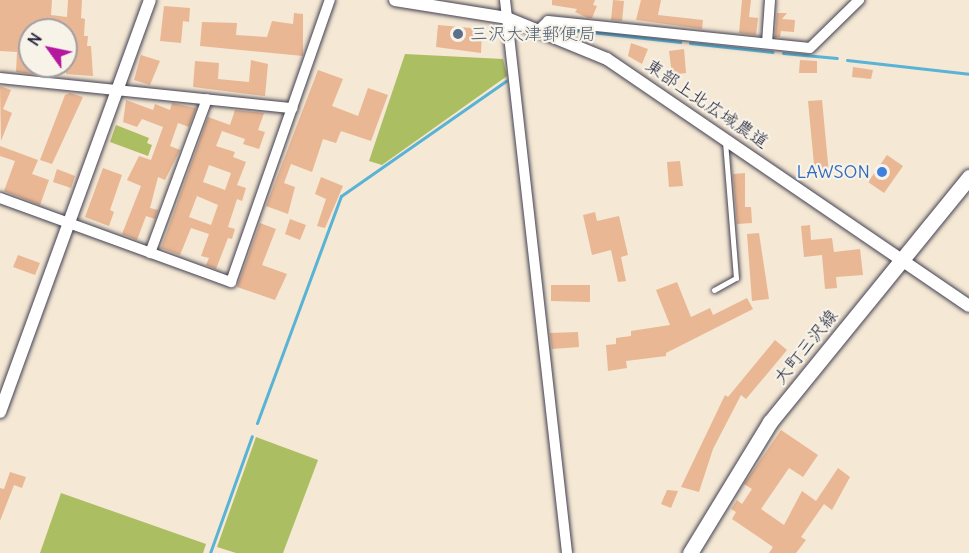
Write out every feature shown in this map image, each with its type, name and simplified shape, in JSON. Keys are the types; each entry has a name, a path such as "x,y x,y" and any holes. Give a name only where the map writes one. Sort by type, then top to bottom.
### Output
{"main road":[{"name":"大町三沢線","path":"690,553 770,422 969,177"}],"street":[{"path":"0,412 150,0"},
{"path":"0,198 231,282 330,0"},
{"name":"東部上北広域農道","path":"395,0 507,18 540,29 623,68 969,306"},
{"path":"505,0 567,553"},
{"path":"767,43 770,0"},
{"path":"540,29 548,21 810,48 859,0"},
{"path":"0,78 117,88 292,108"},
{"path":"150,253 207,99"}],"lane":[{"path":"714,290 736,278 724,137"}],"green space":[{"path":"405,54 503,59 507,76 382,165 369,161"},
{"path":"116,125 149,138 147,143 152,145 148,156 110,142"},
{"path":"256,437 318,460 283,553 236,553 217,547"},
{"path":"61,493 206,544 203,553 40,553"}],"building":[{"path":"0,0 52,0 51,15 67,17 68,0 82,0 81,18 85,19 84,36 88,36 87,46 91,46 93,76 78,75 78,18 18,18 18,72 16,72 17,52 0,51"},
{"path":"552,0 595,0 593,5 597,6 592,18 588,18 575,12 577,9 552,5"},
{"path":"613,0 624,1 622,21 611,20"},
{"path":"641,0 661,0 658,15 703,20 702,29 636,20"},
{"path":"742,0 751,0 749,17 758,18 756,35 739,33"},
{"path":"164,6 190,8 189,22 183,21 181,43 160,41"},
{"path":"294,13 303,14 303,56 200,46 202,22 237,23 236,35 267,37 272,21 293,24"},
{"path":"777,13 787,13 782,19 795,20 794,32 781,31 780,37 775,37"},
{"path":"438,25 482,29 481,53 436,47"},
{"path":"631,43 648,49 642,64 628,56"},
{"path":"684,49 686,73 672,75 669,51"},
{"path":"141,55 160,61 150,85 134,80"},
{"path":"251,60 268,64 265,96 193,87 195,61 219,63 218,79 249,82"},
{"path":"800,60 817,61 817,73 799,73"},
{"path":"853,67 873,70 871,79 852,77"},
{"path":"318,70 343,79 332,106 358,116 368,88 388,95 371,141 341,131 336,143 323,139 312,172 291,164 284,183 295,187 288,214 266,206"},
{"path":"0,86 11,90 3,109 12,113 1,141"},
{"path":"70,93 83,97 52,164 40,160 65,95"},
{"path":"126,100 153,110 155,104 170,110 172,103 196,108 189,127 178,123 170,146 180,150 165,180 158,177 150,208 158,210 155,219 146,216 137,240 122,234 141,186 127,180 139,156 151,160 163,127 142,119 137,127 123,122"},
{"path":"822,100 829,174 815,175 808,101"},
{"path":"235,110 264,113 258,130 265,132 259,149 243,144 245,139 222,131 216,146 235,152 233,157 246,162 237,185 246,188 242,201 237,199 228,227 235,229 232,239 228,238 216,269 206,265 209,258 201,256 209,234 191,228 180,255 161,248 208,117 230,125","holes":["209,165 231,173 225,190 203,182","197,196 218,205 211,225 189,217"]},
{"path":"0,146 38,160 32,174 49,180 40,205 4,191 15,161 0,156"},
{"path":"887,155 903,166 884,193 868,182"},
{"path":"680,161 683,186 669,187 667,162"},
{"path":"103,168 122,175 110,210 114,212 109,226 85,217"},
{"path":"57,169 75,176 71,188 53,182"},
{"path":"745,173 745,207 751,207 752,223 737,224 733,174"},
{"path":"321,177 343,186 325,228 317,226 326,199 315,194"},
{"path":"595,212 597,221 619,216 628,255 621,257 626,281 618,282 611,250 592,255 583,215"},
{"path":"290,219 306,225 300,240 285,234"},
{"path":"260,223 276,229 262,265 287,274 275,300 237,287"},
{"path":"810,225 811,240 832,238 834,252 860,249 863,275 836,277 837,288 825,289 822,255 804,257 801,226"},
{"path":"759,233 769,299 752,301 747,234"},
{"path":"18,255 40,263 35,275 13,267"},
{"path":"677,282 691,317 710,308 713,315 747,298 753,309 666,353 666,356 626,361 627,368 608,371 606,345 616,344 616,338 631,336 631,331 670,325 656,290"},
{"path":"551,285 590,285 590,302 551,301"},
{"path":"578,332 579,347 552,349 550,333"},
{"path":"775,340 787,350 746,399 741,395 713,449 699,492 681,487 725,395 728,397"},
{"path":"781,430 818,455 803,477 789,468 761,509 784,525 802,491 816,501 838,468 850,477 832,510 824,504 801,537 806,540 796,553 769,553 773,547 732,519 736,512 731,509 737,500 742,504 752,489 744,484"},
{"path":"10,472 26,477 22,488 14,485 0,521 0,488 4,489"},
{"path":"667,490 678,491 671,508 661,504"}],"waterway":[{"path":"564,29 680,42"},
{"path":"690,43 773,52"},
{"path":"783,53 837,58"},
{"path":"847,60 969,74"},
{"path":"257,423 341,196 506,81"},
{"path":"210,553 252,436"}],"place":[{"name":"三沢大津郵便局","path":"458,34"},
{"name":"LAWSON","path":"882,172"}]}
